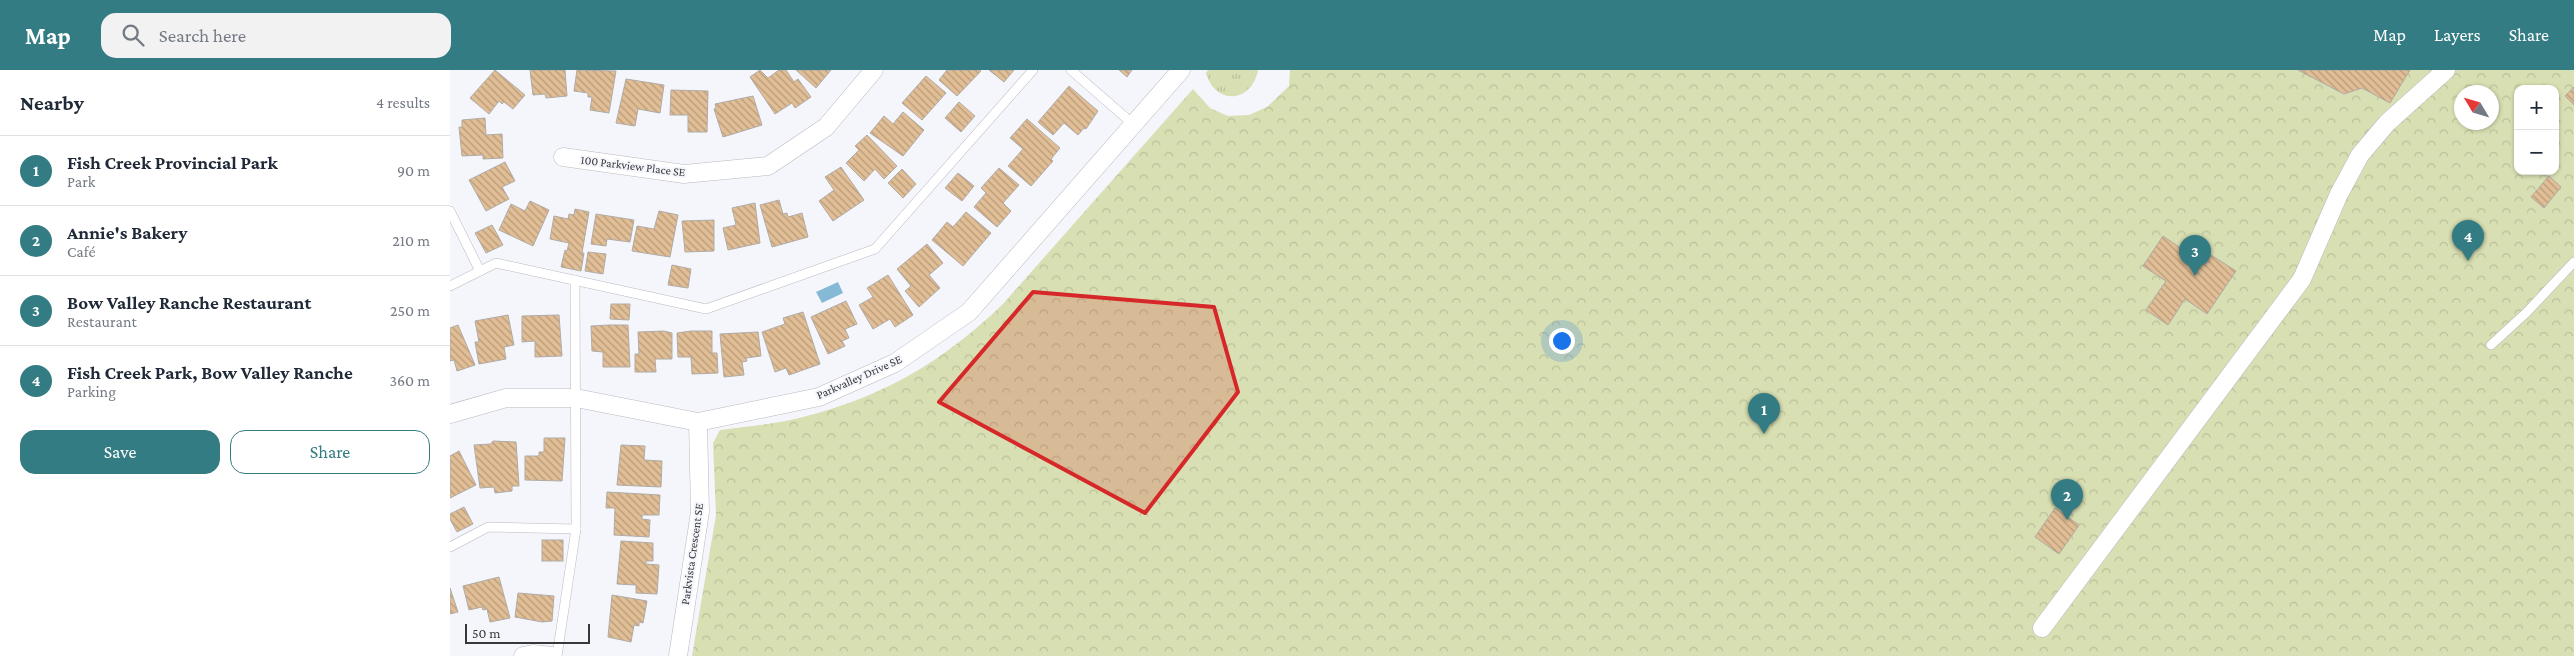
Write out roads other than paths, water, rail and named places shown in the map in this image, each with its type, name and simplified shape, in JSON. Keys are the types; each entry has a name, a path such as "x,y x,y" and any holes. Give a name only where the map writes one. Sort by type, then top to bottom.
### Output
{"street":[{"name":"100 Parkview Place SE","path":"563,157 684,174 768,166 826,127 874,70"},
{"name":"Parkvalley Drive SE","path":"450,414 506,398 576,398 698,422 819,397 895,363 969,312 1181,70"},
{"path":"2042,628 2302,279 2339,194 2360,155 2387,123 2446,70"},
{"name":"Parkvista Crescent SE","path":"678,656 700,512 698,422"},
{"path":"523,656 533,654 552,656"}],"lane":[{"path":"450,286 496,263 706,309 875,249 1033,70"},
{"path":"1071,70 1134,124"},
{"path":"450,211 480,271"},
{"path":"2491,346 2527,312 2574,262"},
{"path":"557,656 576,528 575,280"},
{"path":"450,547 488,527 576,528"}],"water":[{"path":"838,282 843,293 822,303 816,292"}],"place":[{"name":"Fish Creek Park, Bow Valley Ranche","path":"2468,261"},
{"name":"Bow Valley Ranche Restaurant","path":"2195,276"},
{"name":"Fish Creek Provincial Park","path":"1764,434"},
{"name":"Annie's Bakery","path":"2067,520"}]}
